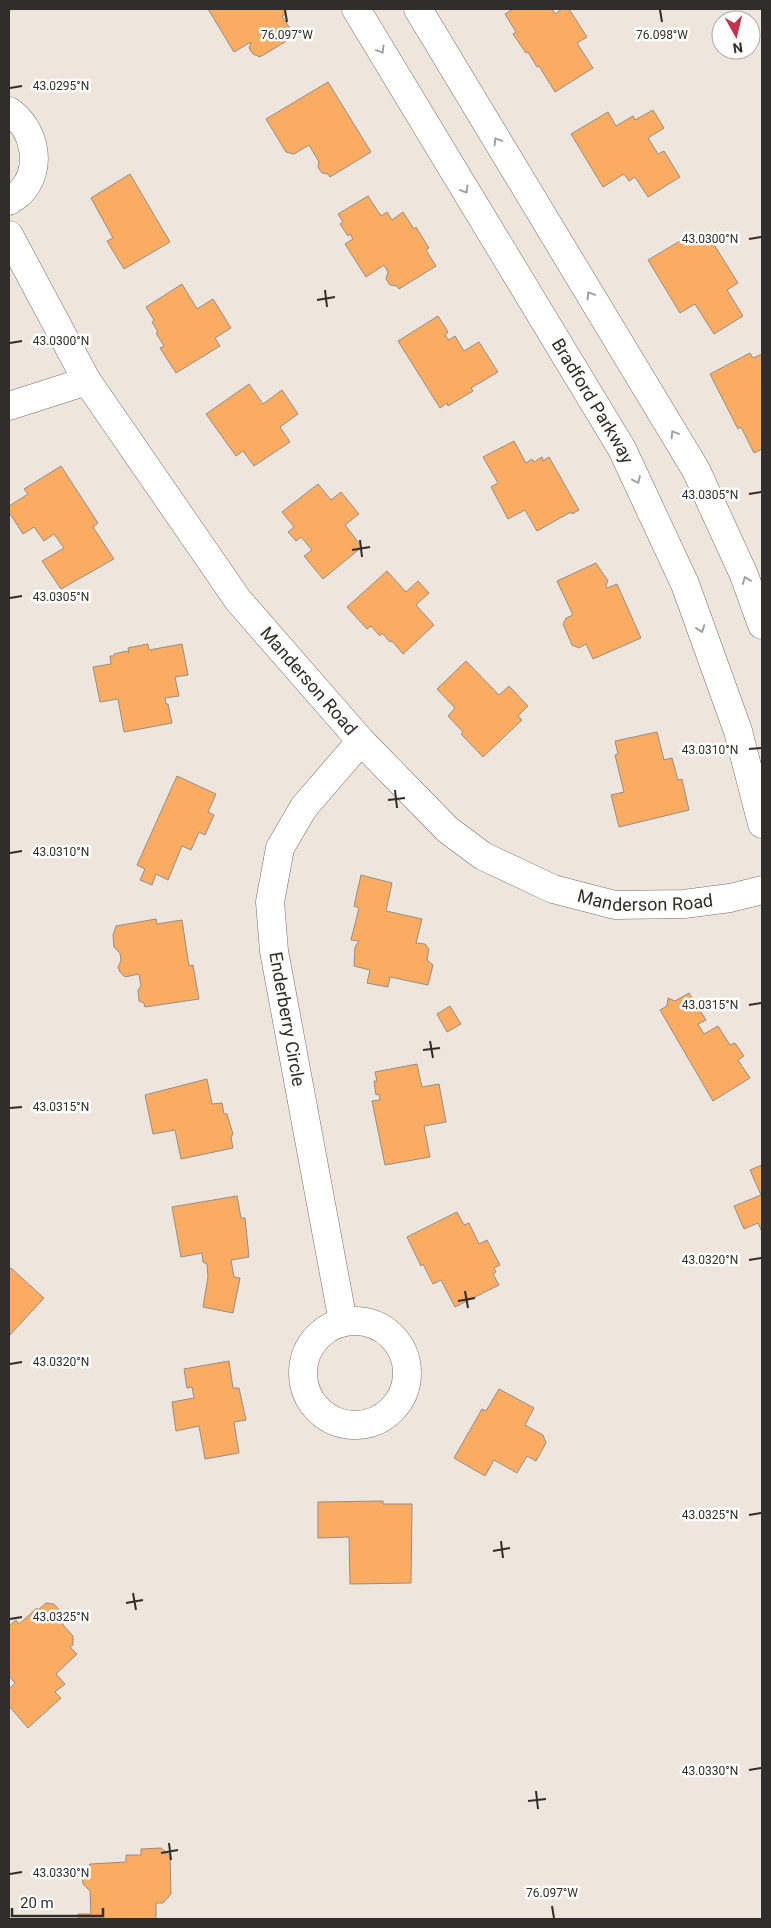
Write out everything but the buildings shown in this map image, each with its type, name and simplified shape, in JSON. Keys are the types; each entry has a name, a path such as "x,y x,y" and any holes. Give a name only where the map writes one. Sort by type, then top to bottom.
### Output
{"street":[{"name":"Bradford Parkway","path":"356,9 622,449 685,584 738,731 762,824"},
{"path":"418,9 696,470 744,575 762,626"},
{"path":"9,111 21,119 33,141 34,168 22,192 9,201"},
{"name":"Manderson Road","path":"9,235 12,244 88,381 238,600 361,741 448,830 483,856 553,889 614,905 684,904 730,898 762,890"},
{"path":"9,406 88,381"},
{"name":"Enderberry Circle","path":"343,1322 274,951 270,902 280,848 304,807 361,741"}]}
